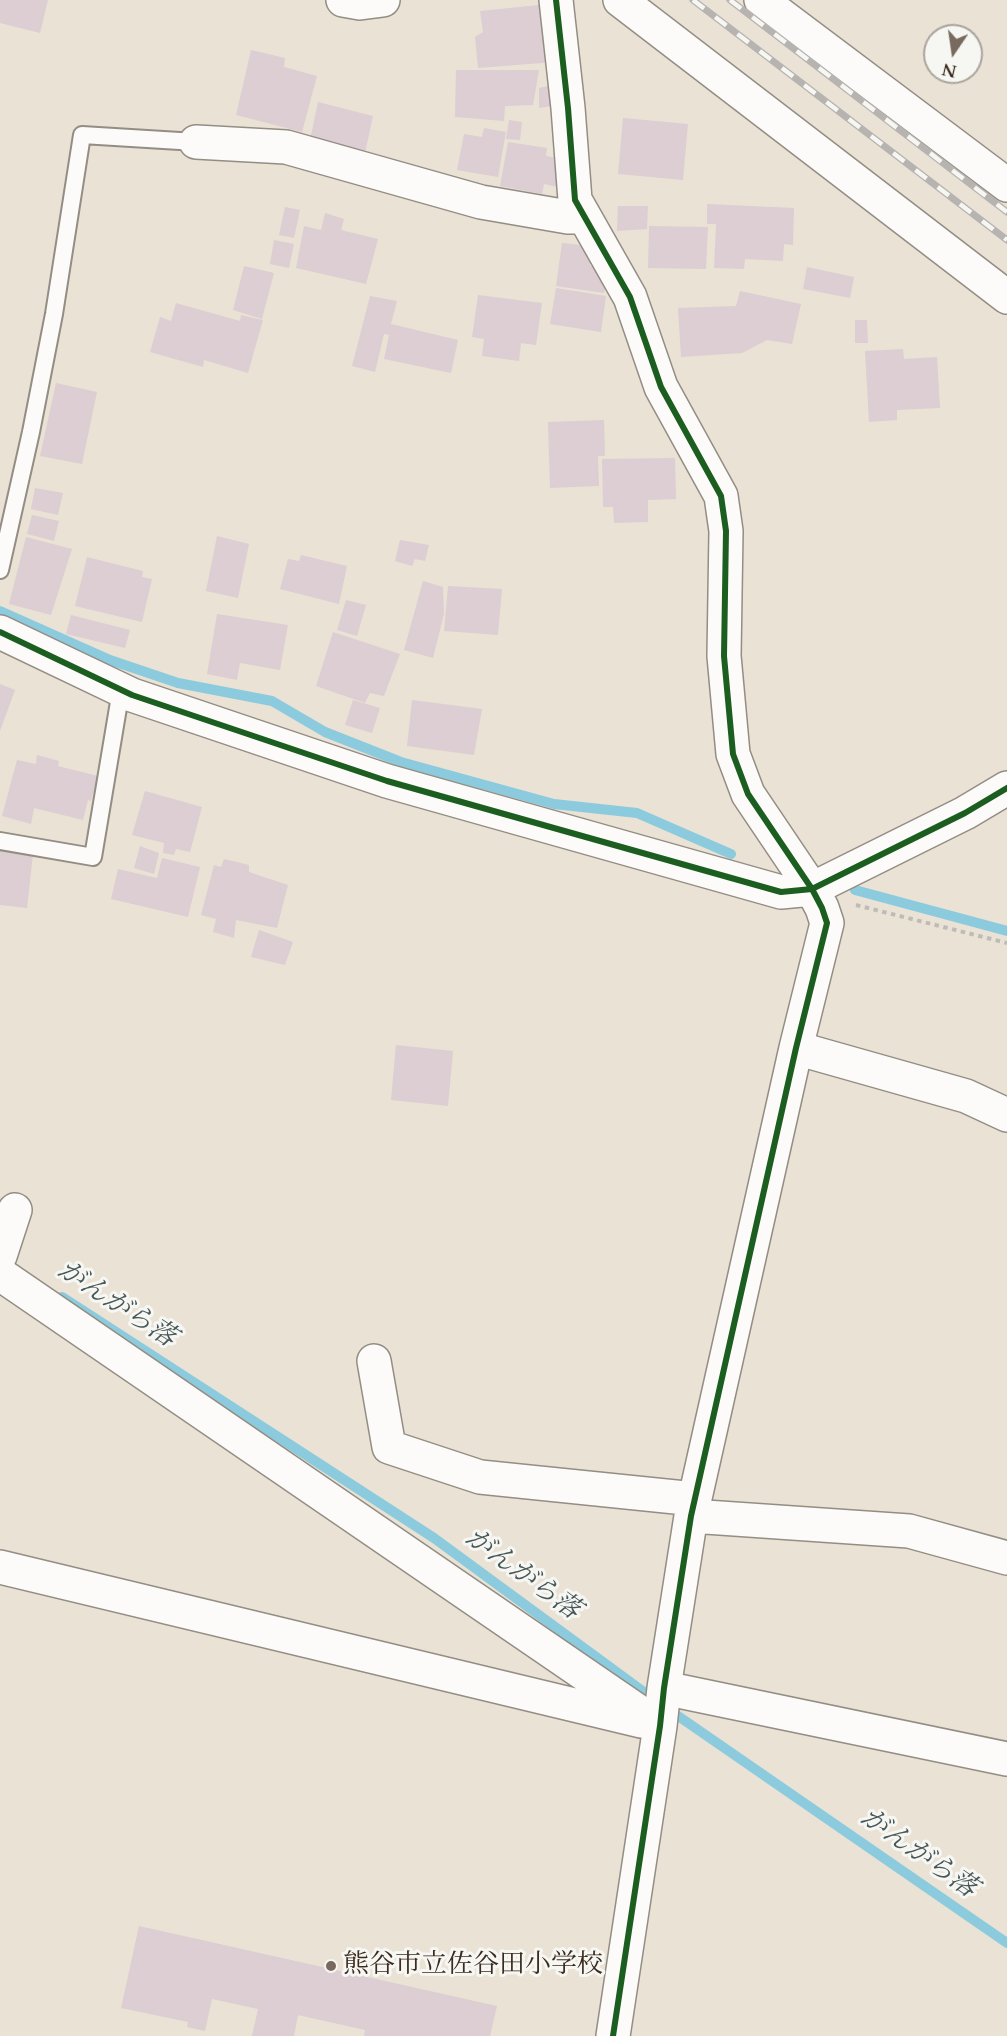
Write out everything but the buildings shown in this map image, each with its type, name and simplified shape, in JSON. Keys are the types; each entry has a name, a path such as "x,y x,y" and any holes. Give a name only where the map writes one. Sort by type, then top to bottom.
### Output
{"street":[{"path":"343,0 360,3 383,0"},
{"path":"556,0 575,200 630,297 661,387 721,496 726,531 724,656 733,754 748,794 817,898 827,923 796,1048 693,1507 613,2036"},
{"path":"620,0 1007,297"},
{"path":"761,0 1007,185"},
{"path":"196,142 286,147 481,202 568,217 584,217"},
{"path":"0,632 132,695 387,781 781,892 817,898 1007,788"},
{"path":"796,1048 966,1096 1007,1115"},
{"path":"0,1274 661,1724"},
{"path":"375,1361 389,1447 480,1477 693,1507 909,1531 1007,1557"},
{"path":"0,1567 661,1724"},
{"path":"664,1689 1007,1759"}],"lane":[{"path":"0,570 31,432 54,314 82,135 196,142"},
{"path":"0,841 93,857 122,690"}],"path":[{"path":"817,898 841,901 1007,943"}],"waterway":[{"path":"0,611 110,660 178,683 272,701 325,732 401,762 554,804 637,813 731,854"},
{"path":"855,890 1007,931"},
{"name":"がんがら落","path":"62,1297 434,1538 652,1698 1007,1943"}],"railway":[{"path":"693,0 1007,240"},
{"path":"730,0 1007,212"}],"cycle path":[{"path":"556,0 575,200 630,297 661,387 721,496 726,531 724,656 733,754 748,794 812,889 827,923 796,1048 691,1516 613,2036"},
{"path":"0,632 132,695 387,781 781,892 812,889 965,813 1007,788"}],"place":[{"name":"熊谷市立佐谷田小学校","path":"331,1966"}]}
